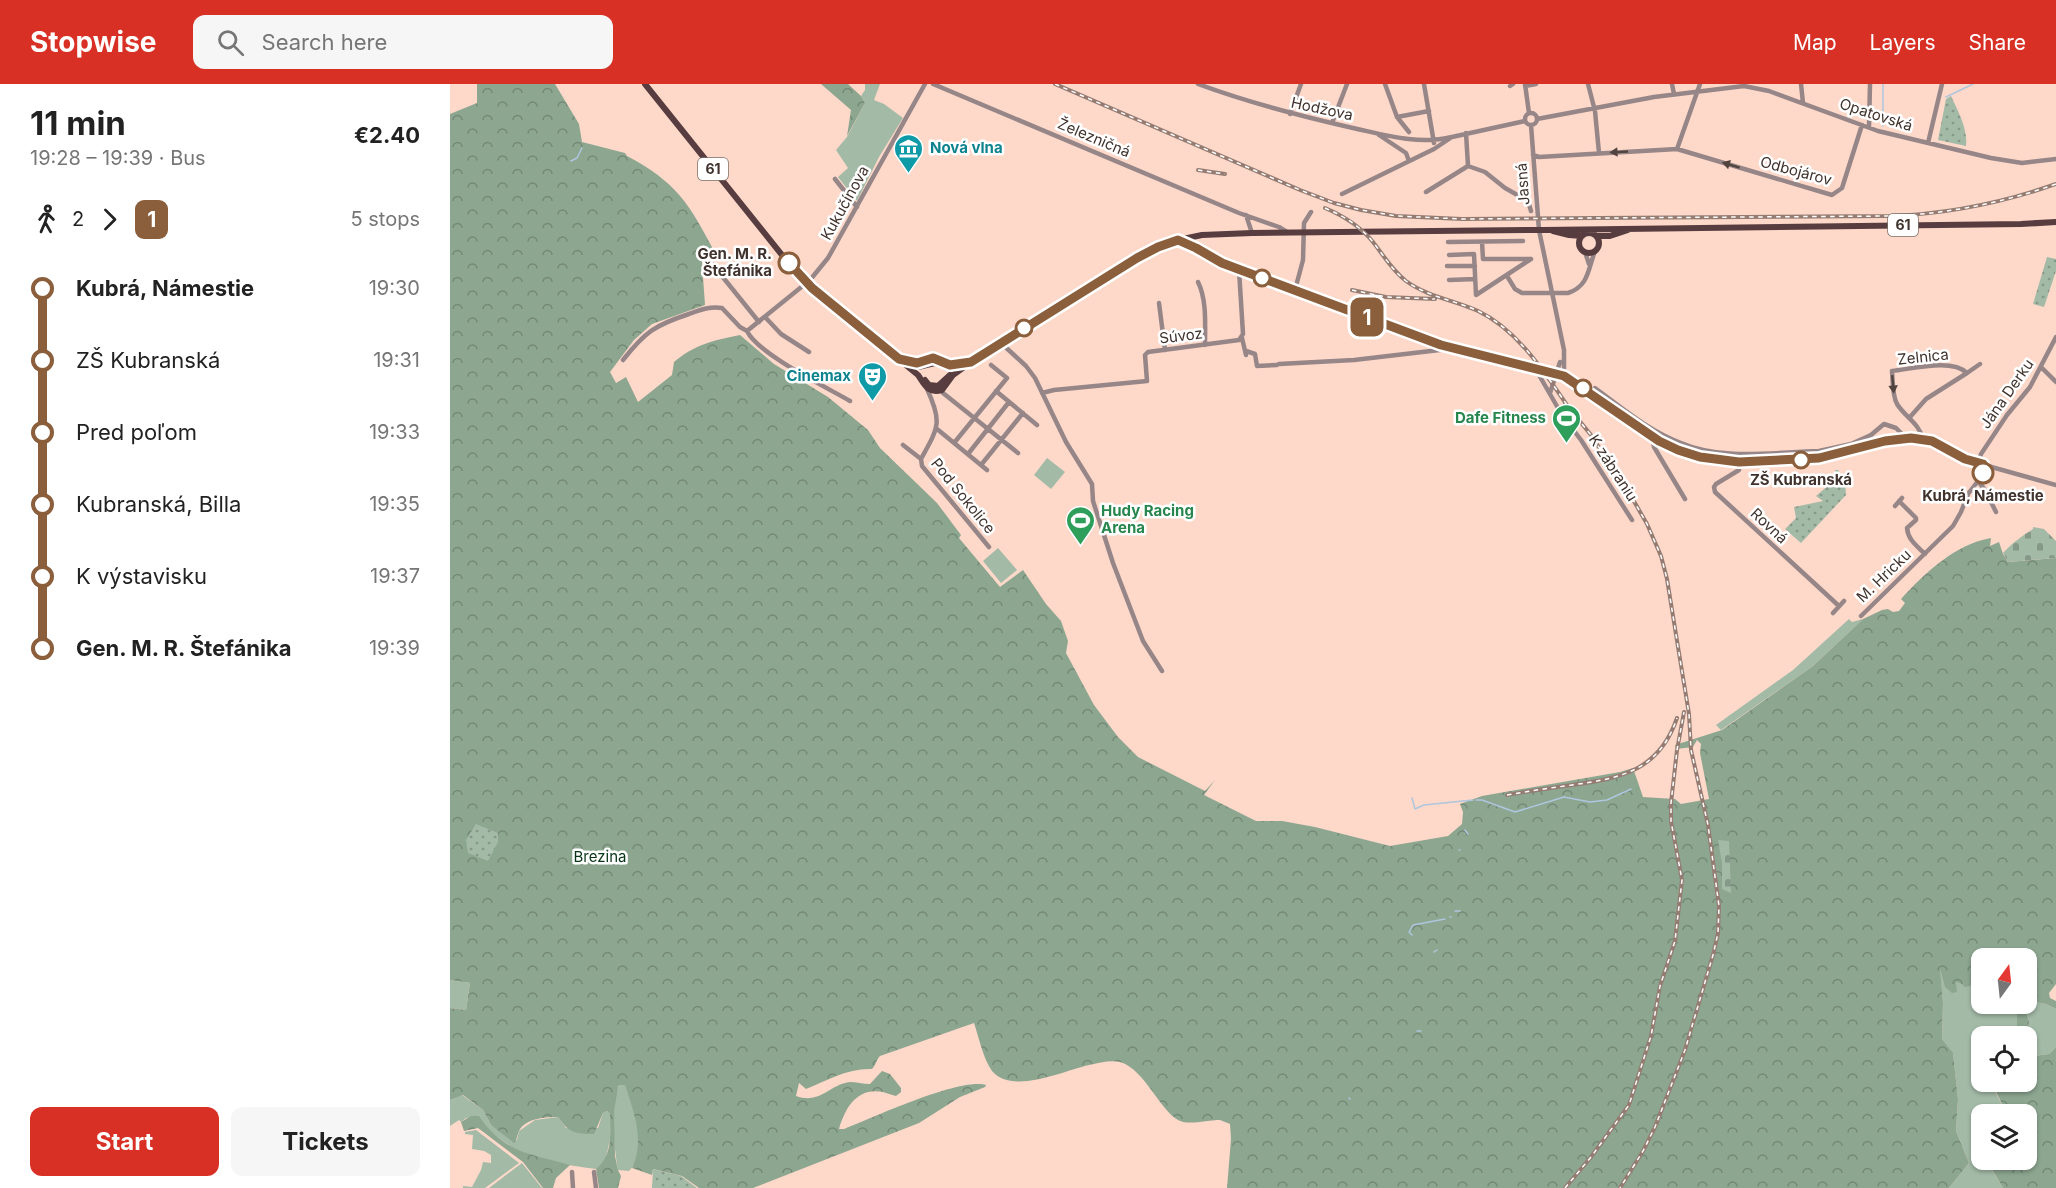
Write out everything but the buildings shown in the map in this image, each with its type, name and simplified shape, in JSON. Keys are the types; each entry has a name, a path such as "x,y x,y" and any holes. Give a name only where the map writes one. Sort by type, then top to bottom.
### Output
{"main road":[{"name":"61","path":"645,84 806,283 899,359 923,374 929,385 938,392"},
{"name":"61","path":"938,392 953,372 1137,258 1178,240 1202,236 1287,232 2056,222"},
{"name":"61","path":"1546,230 1569,235 1582,236 1590,232 1597,236 1610,236 1640,228"},
{"name":"61","path":"1569,235 1585,252"},
{"path":"1579,243 1582,236"},
{"path":"1597,236 1600,244"},
{"name":"61","path":"1595,251 1610,236"},
{"path":"1585,252 1595,251"},
{"path":"907,364 933,358 950,365 964,366"},
{"path":"937,360 944,366 946,380"},
{"path":"923,374 935,363 954,368 964,366"},
{"name":"61","path":"938,392 945,388 953,375 964,366"},
{"name":"61","path":"923,374 927,389"},
{"path":"927,389 938,392"}],"street":[{"name":"Kukučínova","path":"747,331 806,283 828,258 925,84"},
{"name":"Železničná","path":"933,84 1287,232"},
{"name":"Hodžova","path":"1198,84 1290,114 1410,140 1452,137"},
{"path":"1217,91 1219,84"},
{"path":"1332,123 1347,84"},
{"path":"1385,84 1397,117 1408,132"},
{"path":"1424,84 1434,149"},
{"path":"1525,121 1529,113 1525,85 1536,84"},
{"path":"1588,84 1595,109 1599,153"},
{"path":"1672,84 1674,94"},
{"path":"1533,155 1539,157 1677,149 1700,84"},
{"path":"1801,84 1803,103"},
{"path":"1869,127 1870,84"},
{"name":"Opatovská","path":"1928,143 1942,84"},
{"path":"1290,114 1298,85"},
{"name":"Opatovská","path":"1537,119 1674,94 1744,86 1769,91 1862,125 1928,143 2012,162 2030,163 2056,159"},
{"path":"1397,117 1429,111"},
{"path":"1342,194 1434,149 1452,137 1525,121 1531,125 1534,124 1537,119 1534,114 1529,113"},
{"name":"Jasná","path":"1531,125 1540,241 1564,350 1564,376"},
{"name":"Odbojárov","path":"1677,149 1832,195 1842,188 1862,125"},
{"name":"Hodžova","path":"1374,132 1406,153 1409,161"},
{"path":"1466,133 1468,166"},
{"path":"1426,192 1468,166"},
{"path":"1468,166 1485,172 1505,188 1528,201 1531,211"},
{"path":"835,179 857,207"},
{"path":"1295,290 1302,265 1304,223 1311,212"},
{"path":"1246,215 1252,233"},
{"path":"1178,240 1216,261 1451,348 1564,376 1652,437 1678,450 1712,460 1739,462 1819,458 1906,438 1923,439 1978,463 2056,485"},
{"path":"1448,242 1523,241"},
{"path":"1449,255 1474,254 1475,297 1531,259 1483,259 1482,242"},
{"path":"1507,276 1512,286 1519,292 1568,293 1580,287 1587,278 1595,251"},
{"path":"1585,252 1590,264"},
{"path":"1515,271 1517,259"},
{"path":"709,260 759,322"},
{"path":"1447,266 1475,266"},
{"path":"1239,270 1242,338 1246,353 1255,354 1257,366 1354,360 1451,348"},
{"path":"1449,280 1475,279"},
{"path":"1198,282 1206,331 1205,345"},
{"path":"1159,303 1165,350"},
{"path":"623,360 637,342 654,328 707,308 722,308 766,351 850,401"},
{"path":"765,317 781,334 809,352"},
{"name":"Jána Derku","path":"1978,463 1989,441 2042,367 2056,337"},
{"name":"Súvoz","path":"1042,393 1147,381 1145,355 1148,352 1236,342 1242,338"},
{"path":"1001,343 1029,369 1066,442 1092,484 1093,501 1113,562 1143,641 1162,671"},
{"path":"1550,393 1564,350"},
{"path":"1544,370 1553,369 1560,362"},
{"path":"1967,373 1980,364"},
{"path":"991,365 1007,378 996,391 1037,425"},
{"name":"Zelnica","path":"1910,417 1926,399 1967,373 1962,368 1950,365 1892,371 1894,395 1898,405 1921,431 1923,439"},
{"path":"2042,367 2056,382"},
{"name":"K zábraniu","path":"1535,368 1562,416 1581,440 1632,520"},
{"path":"1591,394 1595,388 1651,428 1681,444 1713,452 1748,453 1834,449 1870,435 1882,424 1896,428 1906,438"},
{"path":"927,389 935,405"},
{"name":"Pod Sokolice","path":"954,443 996,391"},
{"path":"937,429 935,405 938,392 1018,453"},
{"name":"Pod Sokolice","path":"968,454 1009,402"},
{"path":"1618,413 1622,407"},
{"path":"981,465 1023,413"},
{"path":"1647,434 1651,428"},
{"name":"Pod Sokolice","path":"987,470 937,429 921,459 922,466 989,547"},
{"path":"1870,435 1874,444"},
{"path":"1652,437 1654,447 1685,499"},
{"path":"1678,450 1681,444"},
{"path":"1851,444 1852,450"},
{"name":"Pod Sokolice","path":"903,445 921,459"},
{"path":"1819,451 1819,458"},
{"path":"1712,460 1713,452"},
{"path":"1782,452 1783,461"},
{"path":"1748,453 1748,461"},
{"name":"Rovná","path":"1739,462 1739,470 1716,484 1715,492 1839,606"},
{"path":"1978,463 1978,481 1996,512"},
{"name":"M. Hricku","path":"1860,616 1953,526 1968,494 1978,481"},
{"name":"M. Hricku","path":"1895,506 1900,500 1916,518 1907,528 1907,532 1909,538 1925,554"},
{"path":"1833,613 1844,601"},
{"path":"572,1172 573,1188"},
{"path":"594,1172 596,1188"}],"green space":[{"name":"Brezina","path":"477,84 555,84 579,124 582,142 625,153 658,175 680,195 714,251 703,257 706,260 702,263 705,305 652,324 634,340 610,372 616,383 626,377 638,402 672,375 674,362 689,351 705,344 740,335 774,364 828,397 868,430 880,448 937,503 961,535 959,538 1000,587 1023,570 1046,604 1061,621 1068,641 1066,653 1094,705 1118,737 1138,757 1205,791 1215,780 1204,795 1256,821 1282,821 1315,827 1390,846 1448,836 1462,824 1463,812 1460,804 1482,796 1633,768 1643,797 1675,799 1681,804 1709,799 1700,753 1701,744 1697,740 1693,747 1676,749 1675,745 1722,730 1813,666 1863,619 1882,610 1899,611 1905,603 1901,599 1920,580 1941,561 1965,547 1991,538 1990,546 1999,542 2008,562 2056,558 2056,984 2049,993 2050,998 2056,1001 2056,1009 2037,1002 2037,948 1971,948 1971,986 1965,987 1956,982 1957,992 1952,993 1945,987 1940,968 1943,1002 1942,1039 1953,1053 1958,1099 1956,1131 1969,1163 1949,1188 1227,1188 1230,1124 1220,1120 1183,1122 1175,1118 1138,1074 1120,1062 1097,1063 1025,1081 1001,1078 989,1066 974,1023 880,1056 872,1069 846,1073 806,1089 799,1083 796,1096 812,1098 850,1082 870,1084 882,1071 890,1074 901,1088 901,1092 896,1096 874,1091 859,1096 845,1114 839,1129 844,1129 894,1108 957,1087 974,1084 986,1085 985,1087 960,1097 919,1123 753,1188 699,1188 682,1176 653,1169 652,1175 632,1168 636,1158 638,1137 635,1116 625,1085 618,1087 614,1112 615,1156 621,1176 618,1188 599,1188 596,1169 608,1151 610,1114 607,1111 603,1113 594,1134 573,1132 558,1117 543,1118 523,1125 514,1143 491,1125 483,1110 463,1095 450,1100 450,1008 466,1010 470,983 450,980 450,114 477,103"},
{"path":"821,84 848,84 865,103 847,136 851,110"},
{"path":"865,84 880,84 874,100 884,104 903,118 879,157 857,201 838,177 848,168 836,150 847,137 865,103 861,96 865,90"},
{"path":"1951,96 1964,127 1966,146 1938,140 1946,99"},
{"path":"2047,257 2056,259 2056,271 2044,307 2033,304"},
{"path":"1047,458 1065,472 1051,489 1034,475"},
{"path":"1835,470 1838,470 1845,480 1846,495 1801,543 1785,529 1796,518 1794,507 1823,501 1816,496 1830,484 1829,480 1836,479"},
{"path":"2033,527 2044,529 2056,541 2056,558 2008,562 2003,553"},
{"path":"998,548 1017,570 1001,583 983,561"},
{"path":"1849,619 1852,622 1863,619 1813,666 1721,730 1716,725 1793,670"},
{"path":"476,824 498,833 498,842 488,861 468,853 466,840"},
{"path":"1718,840 1729,841 1731,893 1722,889 1722,863"},
{"path":"1939,961 1955,982 1971,983 1971,1014 2017,1014 2017,1026 1971,1026 1971,1092 1995,1092 2002,1104 1971,1104 1971,1170 1992,1170 2003,1188 1949,1188 1969,1163 1956,1131 1958,1099 1953,1054 1942,1039 1943,1002"},
{"path":"450,980 470,983 466,1010 450,1008"},
{"path":"2037,1001 2056,1009 2056,1047 2049,1054 2037,1056 2037,1026 2029,1026 2027,1014 2037,1014"},
{"path":"2027,1014 2029,1026 2017,1026 2017,1015"},
{"path":"2056,1047 2056,1188 2003,1188 1992,1170 2037,1170 2037,1104 2002,1104 1996,1092 2037,1092 2037,1056 2049,1054"},
{"path":"619,1085 626,1085 638,1129 638,1152 629,1171 618,1170 615,1151 614,1103"},
{"path":"462,1095 483,1110 491,1125 517,1140 519,1131 535,1120 558,1117 566,1128 598,1128 603,1113 607,1111 610,1114 610,1139 605,1162 596,1169 563,1164 531,1155 502,1140 478,1117 466,1118 461,1122 459,1120 450,1126 450,1100"},
{"path":"471,1116 479,1116 498,1138 508,1145 570,1165 556,1178 553,1188 543,1188 523,1162 478,1128 464,1131 461,1122"},
{"path":"476,1130 519,1163 485,1188 463,1188 463,1186 472,1187 483,1162 491,1163 491,1155 472,1149 473,1135 465,1134 465,1132"},
{"path":"522,1163 542,1188 489,1188"},
{"path":"653,1169 681,1176 697,1188 652,1188"}],"waterway":[{"path":"1883,84 1883,126"},
{"path":"1946,97 1973,84"},
{"path":"571,161 577,158 582,148"},
{"path":"1476,800 1515,812 1564,797 1590,802 1607,800 1631,789"},
{"path":"1412,798 1415,809 1424,805 1473,800"},
{"path":"1465,830 1468,834"},
{"path":"1455,911 1460,911"},
{"path":"1412,935 1409,932 1413,925 1445,919"}],"railway":[{"path":"1055,84 1300,190 1334,203 1396,216 1462,219 1890,216 1932,213 1974,206 2015,197 2056,184"},
{"path":"1198,170 1225,174"},
{"path":"1325,208 1345,218 1363,231 1392,268 1406,281 1423,291 1478,311 1506,329 1530,354 1569,408"},
{"path":"1352,290 1386,297 1435,299"},
{"path":"1565,403 1591,435 1635,503 1661,556 1667,579 1689,714 1691,750 1708,825 1719,906 1718,933 1713,955 1685,1050 1655,1127 1620,1188"},
{"path":"1565,1188 1629,1105 1651,1036 1660,986 1675,941 1682,880 1671,821 1671,803 1684,712"},
{"path":"1507,795 1607,779 1636,769 1660,750 1677,718"}],"bus line":[{"name":"1","path":"789,263 812,288 899,359 923,363 933,358 954,365 971,362 1137,258 1178,240 1216,261 1441,345 1564,376 1647,434 1668,446 1700,457 1739,462 1819,458 1885,441 1917,438 1932,441 1965,459 1983,464 1983,473"}],"place":[{"name":"Nová vlna","path":"909,174"},
{"name":"Gen. M. R. Štefánika","path":"789,263"},
{"name":"Cinemax","path":"872,402"},
{"name":"Dafe Fitness","path":"1567,444"},
{"name":"ZŠ Kubranská","path":"1801,460"},
{"name":"Kubrá, Námestie","path":"1983,473"},
{"name":"Hudy Racing Arena","path":"1080,546"}]}
